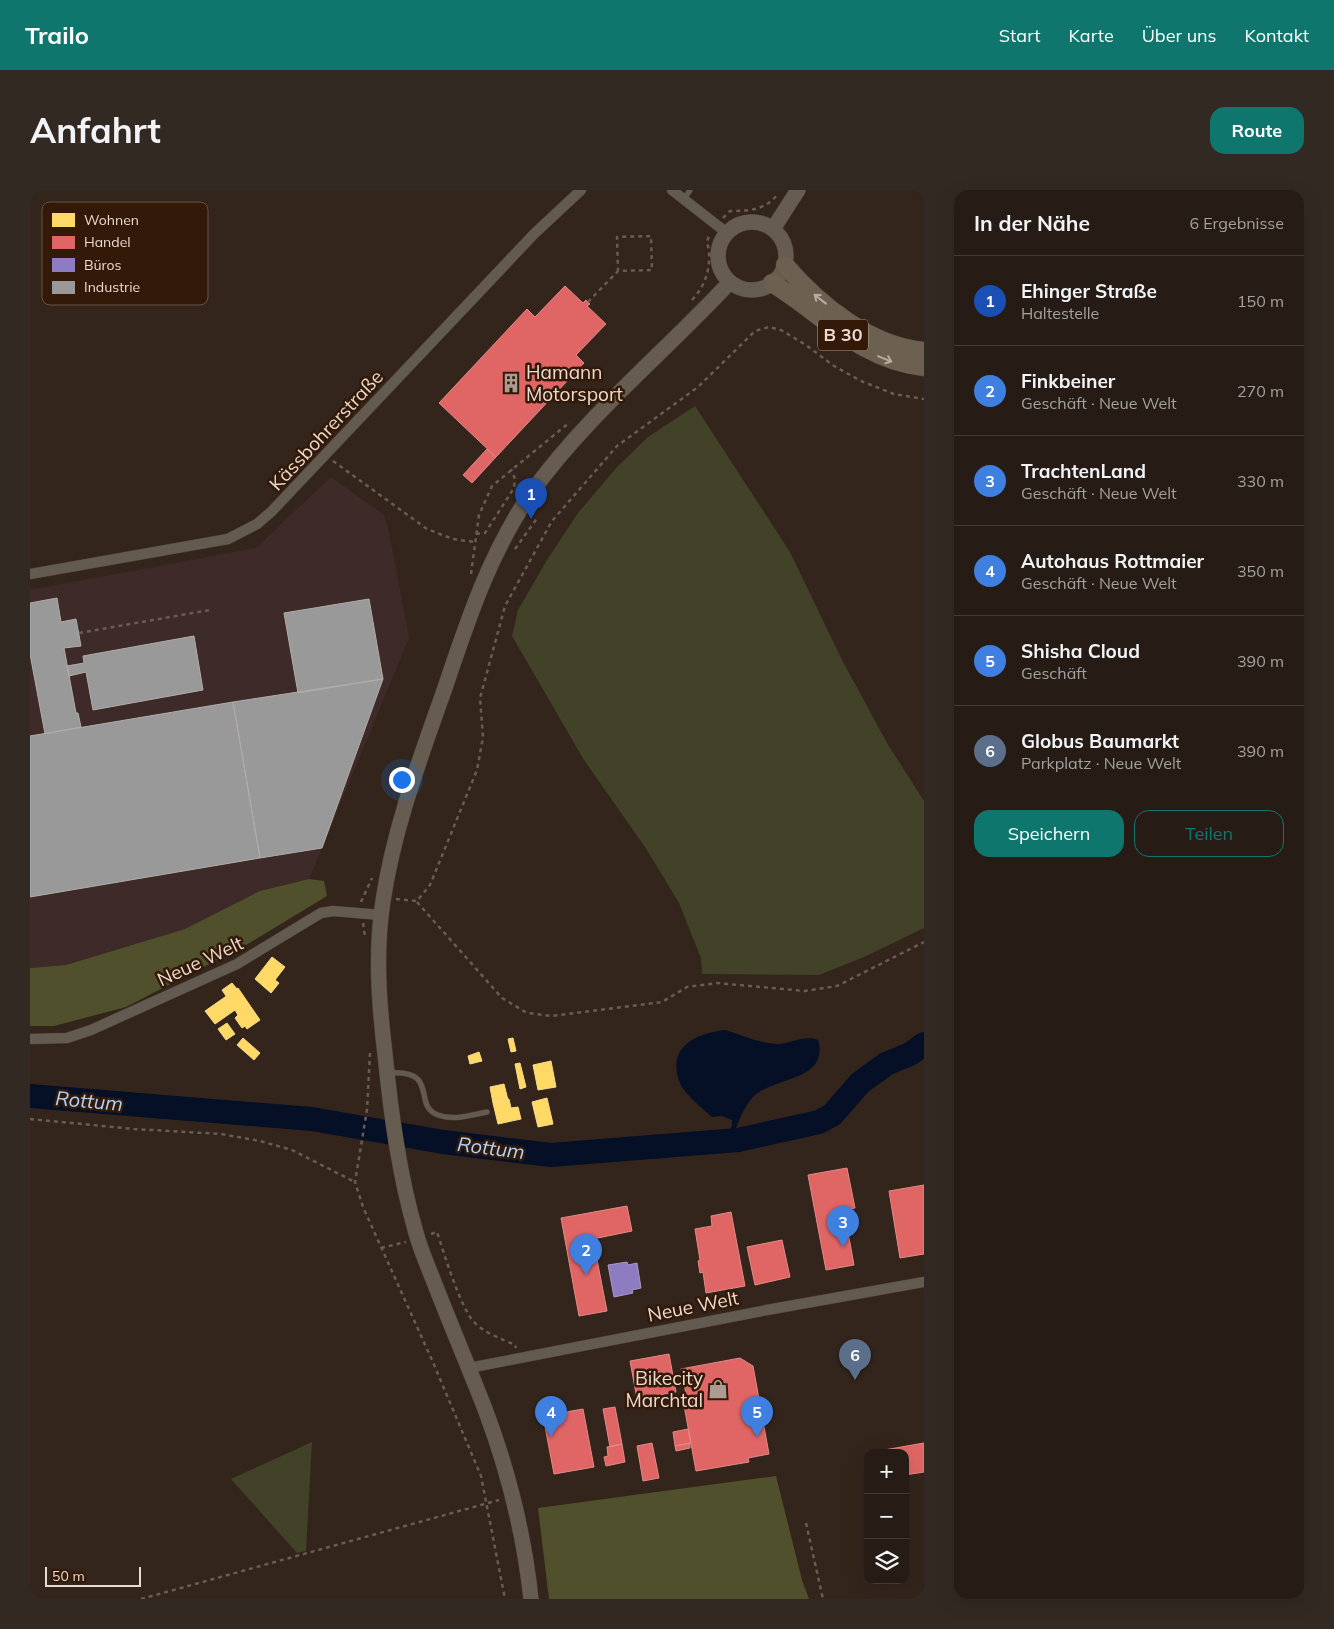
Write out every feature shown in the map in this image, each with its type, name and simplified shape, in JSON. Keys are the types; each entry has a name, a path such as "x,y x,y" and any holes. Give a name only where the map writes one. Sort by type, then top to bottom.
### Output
{"highway":[{"path":"785,265 801,284 853,324 887,342 924,351"},
{"name":"B 30","path":"772,283 862,347 885,359 924,368"}],"main road":[{"path":"773,229 798,190"},
{"path":"749,222 766,225 773,229 783,242 786,257 785,265 772,283 764,288 746,289 730,282 724,275 718,258 719,249 727,233 733,228 749,222"},
{"path":"531,1599 520,1527 506,1474 486,1412 417,1238 398,1158 390,1105 380,1004 381,915 411,787 478,596 514,520 557,460 585,426 730,282"}],"street":[{"name":"Kässbohrerstraße","path":"30,574 228,539 257,524 326,455 534,234 581,190"},
{"path":"672,190 687,194 727,233"},
{"name":"Neue Welt","path":"30,1039 67,1038 91,1030 237,964 268,947 312,916 333,912 381,915"},
{"name":"Neue Welt","path":"468,1368 518,1357 924,1282"}],"lane":[{"path":"387,1073 406,1072 414,1075 420,1082 428,1105 437,1115 457,1118 487,1112"}],"path":[{"path":"730,211 757,210 772,201 781,190"},
{"path":"588,302 618,271 652,270 651,236 617,237 618,271"},
{"path":"689,303 706,280 709,264 707,239"},
{"path":"417,901 430,885 477,770 483,737 480,698 505,606 552,521 617,446 698,387 755,331 769,327 781,330 806,345 834,366 861,381 894,394 924,399"},
{"path":"468,583 471,574 479,515 492,486 511,468 541,448 575,418"},
{"path":"326,455 427,529 453,539 474,542"},
{"path":"476,534 486,533 514,488 515,479 511,468"},
{"path":"78,633 210,610"},
{"path":"366,943 361,901 375,871"},
{"path":"384,897 417,901 502,998 527,1013 552,1016 662,1002 687,987 717,983 805,991 837,986 924,942"},
{"path":"369,1048 370,1065 367,1110 355,1182 363,1207 481,1476 505,1599"},
{"path":"30,1119 134,1129 221,1134 260,1141 292,1150 355,1182"},
{"path":"381,1248 437,1232 457,1287 474,1322 515,1345 518,1357"},
{"path":"141,1599 487,1504"},
{"path":"806,1523 823,1599"}],"shaded area":[{"path":"331,477 384,515 389,532 409,638 309,879 260,891 185,929 66,965 30,968 30,590 256,548"}],"green space":[{"path":"695,406 790,552 842,660 887,743 924,801 924,928 864,957 819,975 702,974 701,958 679,903 647,850 584,760 512,636 518,610 547,560 578,513 617,467 648,437"},
{"path":"309,879 324,881 327,896 246,945 126,1007 54,1026 30,1026 30,968 66,965 185,929 260,891"},
{"path":"312,1442 306,1551 297,1553 231,1479"},
{"path":"776,1476 802,1580 809,1599 549,1599 538,1508"}],"water":[{"path":"725,1030 772,1044 804,1039 818,1040 819,1054 816,1064 808,1071 761,1091 752,1098 731,1140 723,1141 732,1126 732,1120 722,1116 712,1117 692,1099 680,1084 676,1067 682,1049 688,1043 705,1034"}],"building: Wohnen":[{"path":"272,957 285,967 275,980 279,983 271,993 255,979"},
{"path":"232,983 237,989 226,996 222,990"},
{"path":"238,988 260,1020 247,1029 245,1026 242,1028 235,1018 238,1015 235,1010 215,1024 205,1011"},
{"path":"227,1023 235,1034 226,1040 218,1029"},
{"path":"243,1038 260,1053 254,1060 237,1045"},
{"path":"513,1038 516,1051 511,1052 508,1039"},
{"path":"479,1052 482,1061 470,1064 468,1056"},
{"path":"551,1061 556,1087 538,1090 533,1065"},
{"path":"520,1063 526,1087 520,1089 515,1064"},
{"path":"504,1084 508,1100 493,1103 490,1087"},
{"path":"547,1098 553,1124 538,1127 532,1102"},
{"path":"509,1099 511,1108 518,1107 521,1119 498,1124 493,1103"}],"building: Handel":[{"name":"Hamann Motorsport","path":"565,286 583,303 586,300 590,304 587,306 606,324 576,355 584,363 496,457 439,403 527,309 535,317"},
{"path":"487,449 496,457 472,483 463,475"},
{"path":"847,1168 855,1208 844,1210 854,1265 826,1270 808,1175"},
{"path":"924,1185 924,1254 900,1258 889,1191"},
{"path":"627,1206 632,1231 593,1239 607,1311 579,1316 561,1218"},
{"path":"731,1212 745,1286 706,1293 703,1272 700,1273 695,1229 712,1226 711,1216"},
{"path":"782,1240 790,1277 755,1285 747,1247"},
{"path":"669,1354 676,1392 637,1399 630,1361"},
{"path":"740,1358 753,1366 769,1454 748,1458 749,1462 696,1471 683,1400 687,1399 681,1369"},
{"path":"615,1407 622,1444 610,1447 603,1409"},
{"path":"583,1409 594,1467 554,1474 543,1416"},
{"path":"688,1429 691,1443 675,1446 673,1432"},
{"path":"652,1443 659,1478 643,1481 637,1446"},
{"path":"690,1443 690,1448 676,1451 675,1446"},
{"path":"924,1443 924,1472 909,1474 909,1449 890,1449"},
{"path":"622,1444 625,1462 606,1466 604,1457 608,1456 607,1447"}],"building: Büros":[{"path":"627,1262 628,1265 637,1263 641,1288 632,1290 633,1293 614,1297 608,1265"}],"building: Industrie":[{"path":"57,598 61,622 76,619 81,646 64,648 76,713 78,713 81,727 45,734 30,654 30,603"},
{"path":"369,599 383,679 298,693 284,613"},
{"path":"194,636 203,690 93,710 86,672 69,676 67,666 84,663 83,656"},
{"path":"383,679 322,848 260,858 233,702"},
{"path":"233,702 260,858 30,897 30,736"}],"waterway":[{"name":"Rottum","path":"30,1096 312,1119 443,1142 551,1155 738,1140 819,1122 832,1115 860,1083 886,1064 910,1054 924,1044"}],"place":[{"name":"Hamann Motorsport","path":"511,383"},
{"name":"Ehinger Straße","path":"531,519"},
{"name":"TrachtenLand","path":"843,1247"},
{"name":"Finkbeiner","path":"586,1275"},
{"name":"Globus Baumarkt","path":"855,1380"},
{"name":"Bikecity Marchtal","path":"718,1389"},
{"name":"Autohaus Rottmaier","path":"551,1437"},
{"name":"Shisha Cloud","path":"757,1437"}]}
